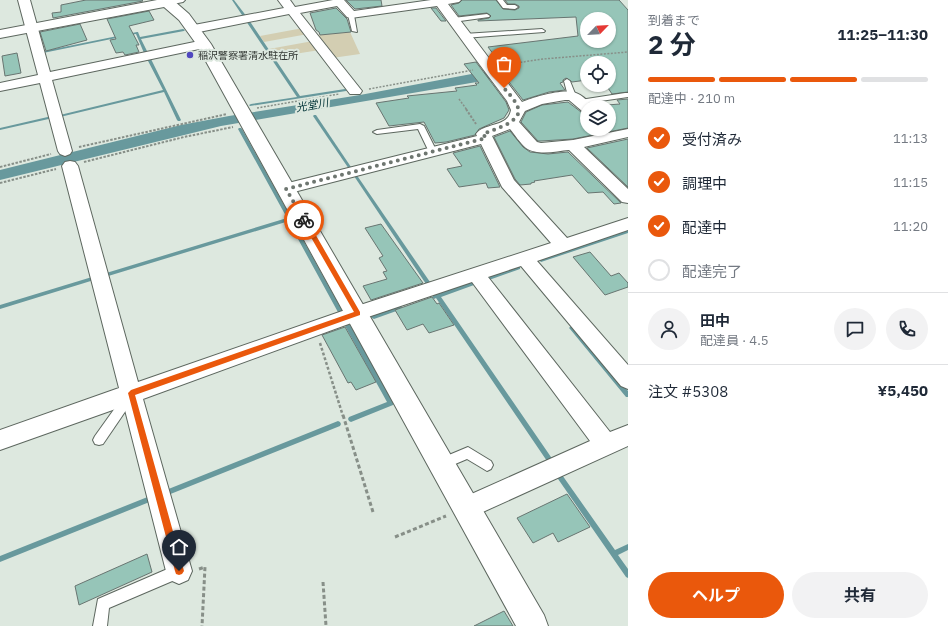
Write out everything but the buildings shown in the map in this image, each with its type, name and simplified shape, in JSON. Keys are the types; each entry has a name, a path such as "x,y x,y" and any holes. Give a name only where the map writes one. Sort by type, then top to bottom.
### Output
{"street":[{"path":"24,0 179,571"},
{"path":"284,0 355,91"},
{"path":"0,34 170,1 194,29 204,44 247,118 533,626"},
{"path":"194,29 340,2 351,14 448,1 453,20 511,97 518,109 512,123 485,136 433,152 286,189"},
{"path":"0,87 204,44"},
{"path":"518,109 529,103 580,102"},
{"path":"512,123 532,145 544,149 573,145 598,136"},
{"path":"616,132 628,133"},
{"path":"485,136 508,183 564,246"},
{"path":"573,145 628,198"},
{"path":"0,440 358,313 628,224"},
{"path":"525,258 628,380"},
{"path":"476,274 606,445"},
{"path":"466,508 628,435"}],"lane":[{"path":"500,0 505,7 515,7"},
{"path":"351,14 356,31"},
{"path":"453,20 487,16"},
{"path":"464,36 542,31"},
{"path":"567,81 580,102"},
{"path":"593,100 625,95"},
{"path":"377,132 420,126 433,152"},
{"path":"100,440 131,393"},
{"path":"441,464 468,453 487,465"},
{"path":"100,626 103,604 179,571"}],"path":[{"path":"0,167 68,158 184,137 247,118 355,91 491,72 543,59 628,52"},
{"path":"459,99 485,136"},
{"path":"0,183 68,158 195,120 247,118"},
{"path":"316,328 373,512"},
{"path":"395,537 466,508"},
{"path":"179,571 186,576 205,567 202,626"},
{"path":"323,582 326,626"}],"shaded area":[{"path":"303,28 308,34 264,42 260,36"},
{"path":"350,32 360,54 332,58 315,35"},
{"path":"313,41 320,50 275,57 269,49"}],"water":[{"name":"光堂川","path":"580,63 221,126 0,180 0,170 181,125 360,95 524,64"}],"waterway":[{"path":"233,0 245,17"},
{"name":"光堂川","path":"248,21 299,97"},
{"path":"139,38 183,30"},
{"path":"42,47 43,52 137,33 139,38"},
{"path":"139,38 146,53"},
{"path":"148,57 165,91"},
{"name":"光堂川","path":"251,105 345,90"},
{"path":"60,116 165,91"},
{"path":"165,91 179,120"},
{"name":"光堂川","path":"315,116 350,168"},
{"path":"0,129 52,117"},
{"path":"240,129 290,219"},
{"path":"355,175 428,283"},
{"path":"105,275 290,219"},
{"path":"290,219 296,230"},
{"path":"541,260 628,231"},
{"path":"300,239 341,313"},
{"path":"489,278 518,268"},
{"path":"0,307 92,279"},
{"path":"438,296 472,284"},
{"path":"438,296 551,462"},
{"path":"374,317 400,308"},
{"path":"348,326 391,403 351,419"},
{"path":"572,328 628,395"},
{"path":"168,492 338,424"},
{"path":"558,474 613,554"},
{"path":"0,559 150,499"},
{"path":"613,554 628,547"},
{"path":"613,554 628,575"}],"way so far":[{"path":"304,220 286,189 486,138 483,134 512,123 518,112 518,109 511,97 504,88"}],"place":[{"name":"稲沢警察署清水駐在所","path":"190,55"}],"route":[{"path":"179,571 131,393 358,313 304,220"}]}
